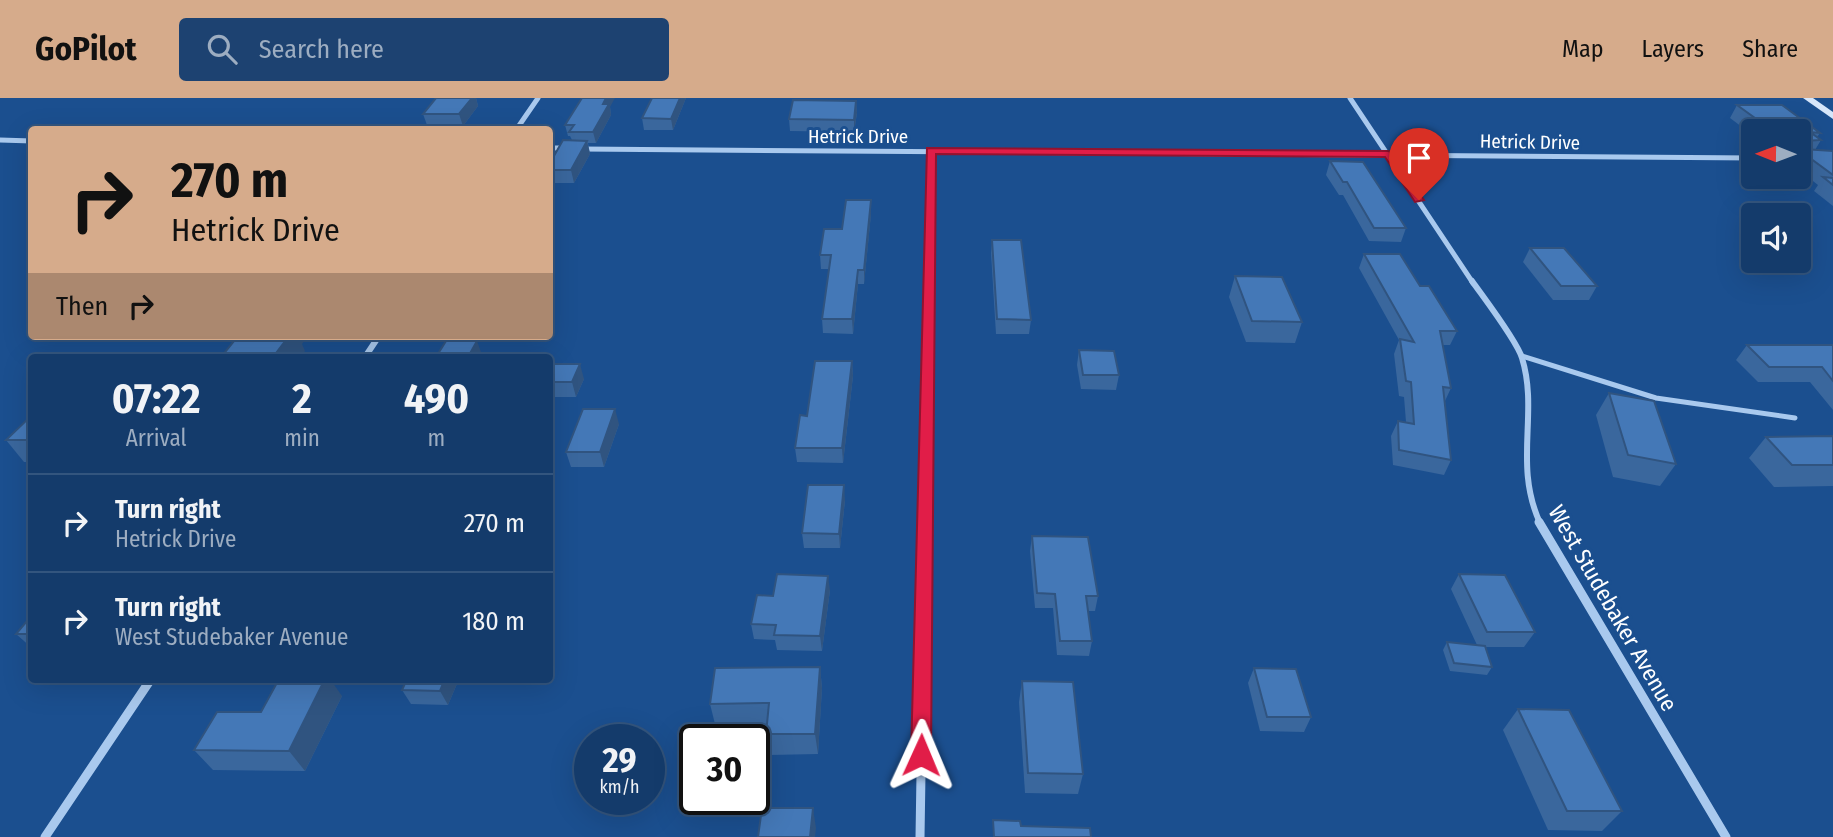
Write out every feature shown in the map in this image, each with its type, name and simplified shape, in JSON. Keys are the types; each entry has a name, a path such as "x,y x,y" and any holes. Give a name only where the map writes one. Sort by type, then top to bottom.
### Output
{"main road":[{"path":"1807,98 1833,116"}],"street":[{"path":"519,126 538,98"},
{"name":"West Studebaker Avenue","path":"1350,98 1522,356 1528,386 1526,476 1533,509 1550,546 1726,837"},
{"path":"0,141 28,141"},
{"name":"Hetrick Drive","path":"553,148 1741,158"},
{"path":"919,837 930,151"},
{"path":"46,837 147,683"}],"lane":[{"path":"1522,356 1656,398 1795,418"}],"building":[{"path":"436,98 472,98 459,114 423,114"},
{"path":"582,98 606,98 603,104 609,104 593,132 569,132 574,125 565,125"},
{"path":"652,98 680,98 671,119 642,118"},
{"path":"793,100 856,101 854,120 789,119"},
{"path":"1737,105 1782,105 1801,119 1756,119"},
{"path":"1811,133 1821,140 1811,141"},
{"path":"563,140 587,141 571,170 553,170 553,158"},
{"path":"1811,149 1833,151 1833,175 1811,159"},
{"path":"1330,161 1363,162 1406,228 1374,228 1347,182 1343,182"},
{"path":"1823,177 1833,178 1833,185"},
{"path":"846,200 871,200 864,270 858,270 852,319 822,319 831,255 820,255 824,229 842,229"},
{"path":"992,240 1021,240 1031,320 997,319"},
{"path":"1530,248 1564,248 1597,286 1561,286"},
{"path":"1364,254 1400,254 1420,286 1429,286 1457,331 1440,331 1451,388 1443,387 1451,460 1399,450 1398,421 1414,424 1411,382 1406,381 1400,339 1414,342"},
{"path":"1235,276 1282,277 1302,322 1252,321"},
{"path":"235,340 286,340 275,354 223,354"},
{"path":"446,341 477,341 470,354 438,354"},
{"path":"1747,345 1833,345 1833,381 1822,367 1769,367"},
{"path":"1079,350 1114,351 1119,375 1083,375"},
{"path":"815,361 852,361 842,448 795,448 800,415 807,416"},
{"path":"553,364 580,364 572,382 553,382"},
{"path":"1609,393 1654,401 1676,464 1628,455"},
{"path":"583,409 615,409 600,452 566,452"},
{"path":"28,419 28,440 6,440"},
{"path":"1833,436 1833,465 1792,465 1766,437"},
{"path":"808,485 844,485 839,534 802,533"},
{"path":"1032,536 1088,537 1098,596 1086,596 1092,641 1060,641 1055,594 1037,593"},
{"path":"777,574 828,576 820,636 774,635 776,625 751,624 757,595 773,596"},
{"path":"1459,574 1505,575 1535,632 1487,632"},
{"path":"28,620 28,634 16,634"},
{"path":"1447,642 1485,646 1492,667 1454,663"},
{"path":"820,667 815,734 770,734 770,724 767,724 769,703 710,704 715,668"},
{"path":"1254,668 1296,669 1311,717 1267,717"},
{"path":"1022,681 1073,682 1083,774 1028,773"},
{"path":"277,683 323,683 289,751 194,750 217,712 261,712"},
{"path":"405,683 443,683 440,691 402,690"},
{"path":"1518,709 1569,710 1622,811 1567,811"},
{"path":"770,808 813,808 810,837 758,837 761,815 770,815"},
{"path":"993,820 1020,821 1021,826 1090,828 1091,837 994,837"}],"route":[{"path":"921,755 930,151 1388,154 1419,200"}]}
